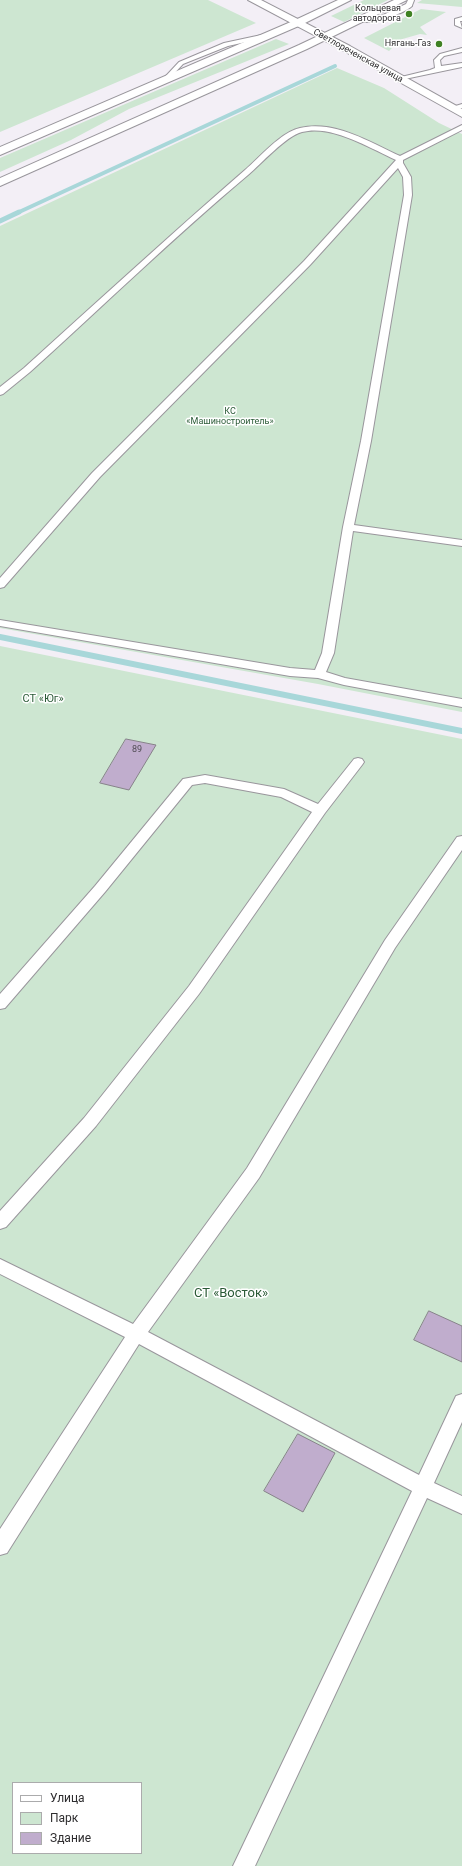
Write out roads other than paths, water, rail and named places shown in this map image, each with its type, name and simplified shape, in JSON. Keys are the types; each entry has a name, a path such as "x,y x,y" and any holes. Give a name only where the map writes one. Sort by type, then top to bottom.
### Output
{"main road":[{"name":"Светлореченская улица","path":"253,0 459,109"},
{"path":"0,151 297,23 346,0"},
{"path":"0,182 325,37 402,0"}],"lane":[{"path":"361,20 380,19 409,5 411,0"},
{"path":"462,19 457,20 457,24 462,26"},
{"path":"438,69 437,60 442,55 462,50"},
{"path":"400,78 432,72 438,69 462,66"},
{"path":"0,585 96,475 307,263 399,161 462,127"},
{"path":"0,392 28,370 209,204 284,140 298,131 310,129 333,130 399,161 407,178 408,195 366,440 348,527 328,653 319,674"},
{"path":"348,527 462,543"},
{"path":"0,623 290,672 319,674 344,681 462,703"},
{"path":"0,1222 90,1122 194,990 320,810 358,762"},
{"path":"0,1004 100,889 188,782 205,779 284,793 320,810"},
{"path":"0,1546 136,1334 253,1173 390,944 462,840"},
{"path":"0,1266 136,1334 422,1487 462,1504"},
{"path":"244,1866 462,1402"}],"waterway":[{"path":"17,213 335,66"},
{"path":"0,221 19,212"},
{"path":"0,637 462,731"}],"place":[{"name":"Кольцевая автодорога","path":"409,14"},
{"name":"Нягань-Газ","path":"439,44"}],"park label":[{"name":"КС «Машиностроитель»","path":"230,418"},
{"name":"СТ «Юг»","path":"43,699"},
{"name":"СТ «Восток»","path":"231,1294"}]}
